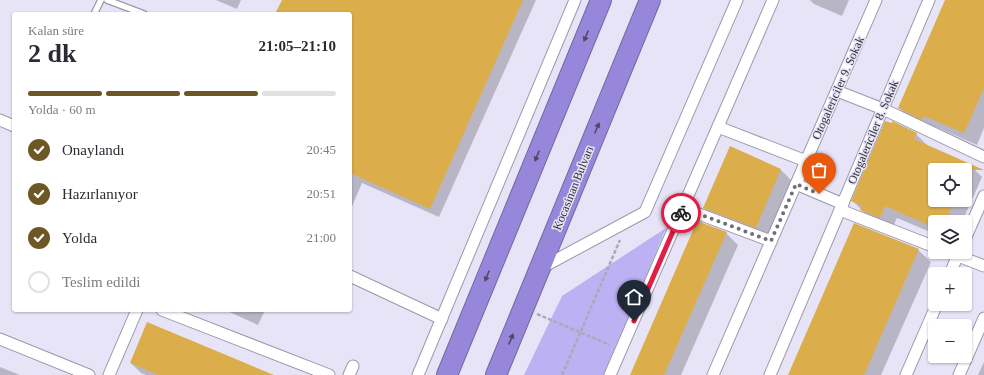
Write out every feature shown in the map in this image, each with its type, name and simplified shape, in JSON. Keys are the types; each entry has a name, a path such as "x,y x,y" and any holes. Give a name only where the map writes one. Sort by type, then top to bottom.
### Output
{"highway":[{"path":"447,375 601,0"},
{"name":"Kocasinan Bulvarı","path":"496,375 650,0"}],"street":[{"path":"418,375 575,0"},
{"path":"540,269 645,212 737,0"},
{"path":"610,375 773,0"},
{"name":"Otogalericiler 9. Sokak","path":"713,375 876,0"},
{"name":"Otogalericiler 8. Sokak","path":"770,375 929,0"},
{"path":"836,91 883,108 984,157"},
{"path":"0,120 12,125"},
{"path":"718,127 806,161"},
{"path":"796,184 842,207 928,244"},
{"path":"972,223 984,196"},
{"path":"683,208 771,241"},
{"path":"968,259 984,266"},
{"path":"352,277 442,319"},
{"path":"906,375 934,311"},
{"path":"109,375 136,312"},
{"path":"167,312 329,375"},
{"path":"959,375 984,318"},
{"path":"0,339 89,375"}],"lane":[{"path":"95,12 101,0"},
{"path":"107,0 132,12"}],"path":[{"path":"562,375 628,221"},
{"path":"524,308 621,350"}],"shaded area":[{"path":"666,228 606,375 524,375 562,296"}],"building":[{"path":"282,0 523,0 430,209 352,174 352,12 276,12"},
{"path":"945,0 984,0 984,88 964,133 924,116 922,120 898,108"},
{"path":"885,121 892,123 892,121 917,133 914,139 968,163 928,163 928,207 952,207 948,215 928,215 928,225 885,206 880,218 860,210 862,206 851,201"},
{"path":"730,146 781,169 756,228 703,208"},
{"path":"972,165 984,170 972,170"},
{"path":"697,221 727,232 664,375 630,375"},
{"path":"854,223 919,249 864,375 788,375"},
{"path":"147,322 274,375 158,375 130,363"}],"way so far":[{"path":"681,213 683,208 771,241 796,184 819,194"}],"route":[{"path":"634,321 681,213"}]}
